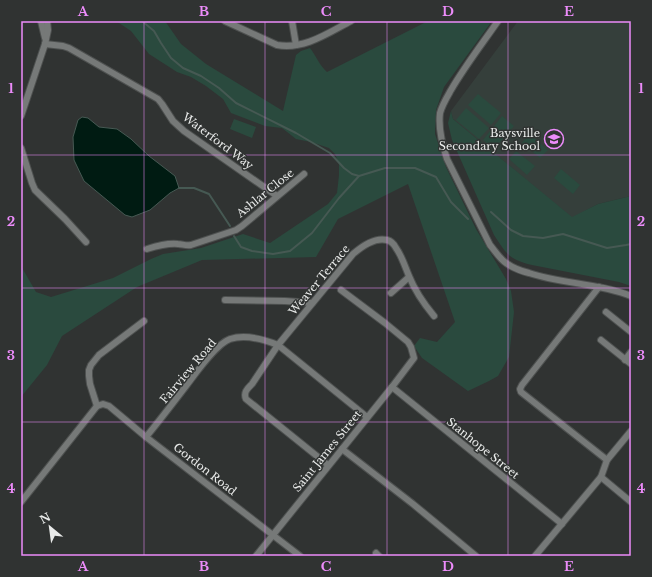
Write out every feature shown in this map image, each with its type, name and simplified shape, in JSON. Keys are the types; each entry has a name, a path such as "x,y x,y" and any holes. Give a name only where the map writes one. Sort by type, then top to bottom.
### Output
{"street":[{"path":"41,21 46,43"},
{"path":"21,116 46,43 48,30 47,21"},
{"path":"225,21 277,45 283,46 303,44 314,40 351,21"},
{"path":"292,21 296,45"},
{"path":"498,21 457,80 446,98 441,111 440,135 447,159 490,245 506,263 514,268 538,276 618,291 631,296"},
{"name":"Waterford Way","path":"46,43 69,48 158,99 173,121 184,131 277,196"},
{"path":"21,148 35,190 86,242"},
{"name":"Ashlar Close","path":"147,249 162,245 191,245 236,230 304,174"},
{"name":"Weaver Terrace","path":"328,465 246,399 245,393 247,389 252,384 278,345 353,254 360,248 379,240 386,240 397,248 409,278 425,305 434,316"},
{"path":"391,293 409,278"},
{"path":"599,287 520,389 607,460"},
{"name":"Saint James Street","path":"256,556 414,358 408,342 341,290"},
{"path":"225,300 312,303"},
{"path":"606,312 631,332"},
{"path":"21,502 97,406 89,376 89,370 95,359 144,321"},
{"name":"Fairview Road","path":"146,437 210,357 226,341 237,338 254,338 278,345"},
{"path":"601,340 631,364"},
{"path":"278,345 367,417"},
{"path":"625,360 631,352"},
{"name":"Stanhope Street","path":"392,387 562,524"},
{"name":"Gordon Road","path":"97,406 103,404 109,406 146,437 300,556"},
{"path":"538,555 601,477 607,460 631,431"},
{"path":"342,449 413,504 476,556"},
{"path":"601,477 631,502"}],"shaded area":[{"path":"116,21 165,21 181,44 206,64 283,111 296,55 301,51 310,48 327,72 428,21 492,21 444,87 436,110 435,134 446,167 476,229 506,279 511,291 514,312 509,357 498,376 468,391 422,358 414,346 420,338 437,342 455,322 408,184 338,219 316,257 202,260 137,287 62,336 47,365 21,397 21,266 36,292 51,297 113,278 163,254 201,248 243,234 270,243 328,204 337,193 339,164 335,154 329,148 296,139 282,128 265,126 231,113 223,99 206,86 191,77 177,72 149,54 131,31"},
{"name":"Baysville Secondary School","path":"518,21 631,21 631,196 598,204 572,218 453,119 451,111"},
{"path":"478,94 501,113 491,125 468,105"},
{"path":"466,108 489,128 479,139 456,120"},
{"path":"451,111 453,119 572,217 598,204 631,196 631,286 619,282 532,265 518,261 509,255 494,235 452,140 448,123"},
{"path":"502,116 514,126 494,149 483,140"},
{"path":"82,117 88,118 99,127 117,129 131,139 149,156 175,176 179,188 170,193 150,210 132,217 125,215 84,181 74,160 73,137 78,120"},
{"path":"234,119 256,127 252,138 230,129"},
{"path":"529,134 548,150 540,158 522,143"},
{"path":"516,151 535,166 527,175 509,159"},
{"path":"561,169 580,185 573,194 554,178"}],"waterway":[{"path":"142,21 154,31 171,58 183,68 201,76 219,88 236,103 296,133 330,153 344,168 352,174 359,176"},
{"path":"234,236 241,247 252,251 273,254 290,251 312,233 339,198 359,176 385,168 415,168 436,177 451,202 468,219"},
{"path":"179,188 194,188 209,194 230,226"},
{"path":"491,212 511,230 523,236 543,238 563,234 607,248 631,244"}],"place":[{"name":"Baysville Secondary School","path":"554,139"}]}
